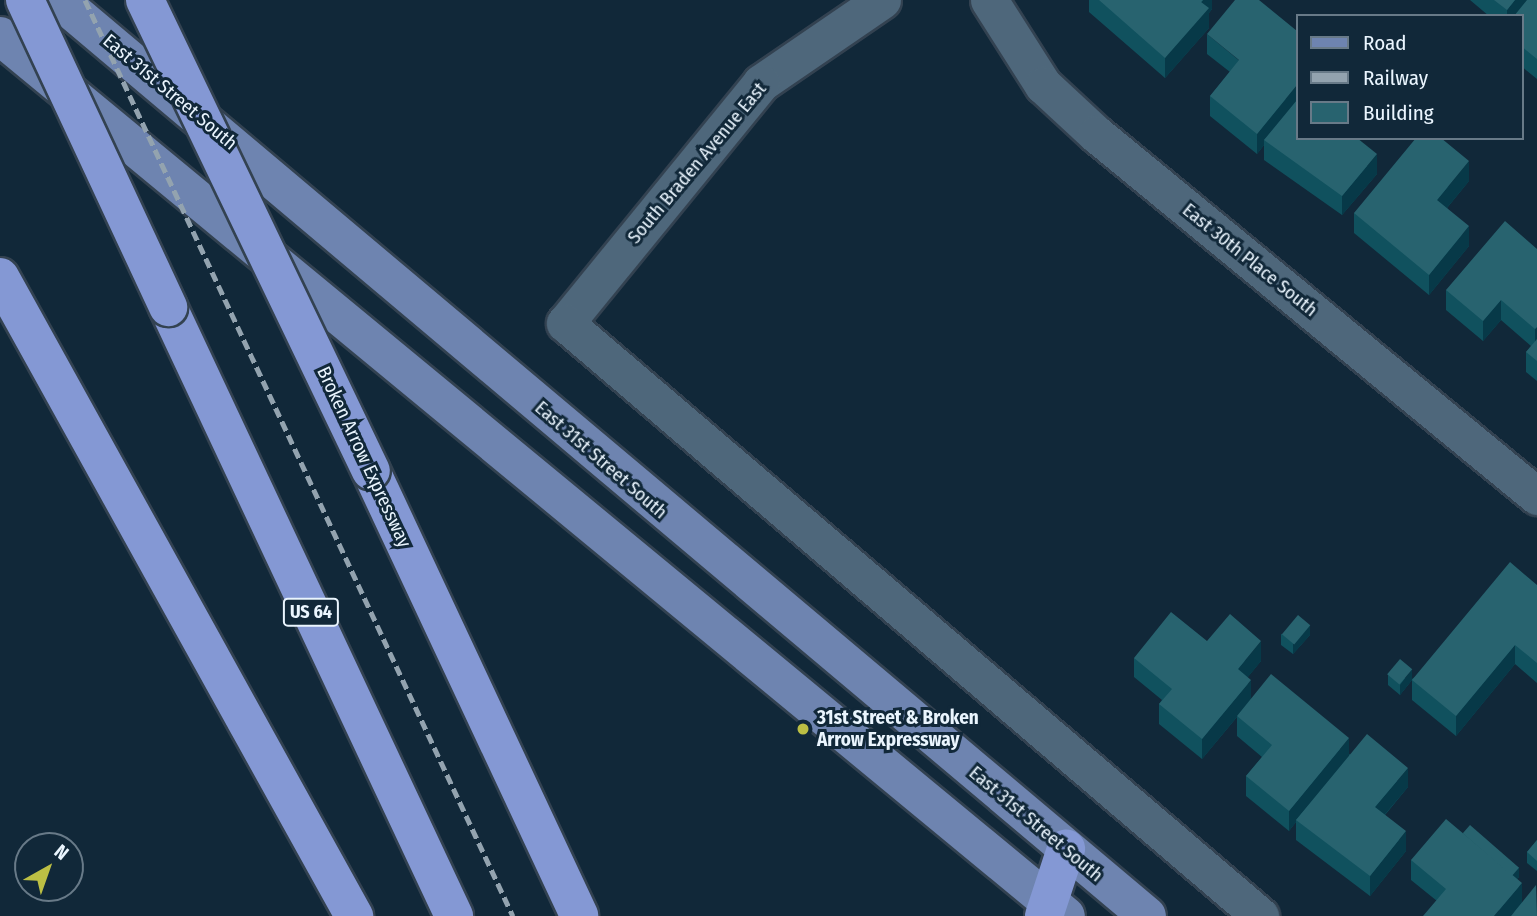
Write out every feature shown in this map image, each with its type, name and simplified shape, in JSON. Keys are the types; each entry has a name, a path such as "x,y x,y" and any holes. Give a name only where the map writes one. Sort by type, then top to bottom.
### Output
{"highway":[{"name":"US 64","path":"25,0 454,916"},
{"name":"Broken Arrow Expressway","path":"145,0 371,471 579,916"},
{"path":"0,277 354,916"},
{"path":"1054,912 1066,849"}],"main road":[{"name":"East 31st Street South","path":"59,0 1147,916"},
{"path":"0,36 1054,912"}],"street":[{"name":"South Braden Avenue East","path":"882,0 761,83 565,323 1260,916"},
{"name":"East 30th Place South","path":"989,0 1043,85 1096,134 1537,496"}],"building":[{"path":"1099,0 1203,0 1201,2 1209,8 1165,58"},
{"path":"1235,0 1259,0 1296,30 1296,86 1257,134 1210,96 1239,60 1207,34"},
{"path":"1494,0 1515,0 1507,10"},
{"path":"1527,0 1537,0 1537,59 1523,48 1523,14 1516,14"},
{"path":"1296,101 1296,140 1360,140 1377,154 1342,196 1264,140"},
{"path":"1414,140 1443,140 1469,161 1437,200 1469,226 1429,275 1354,213"},
{"path":"1505,221 1537,249 1535,329 1501,300 1483,321 1446,290"},
{"path":"1537,339 1537,361 1526,352"},
{"path":"1510,562 1537,585 1537,663 1515,645 1456,716 1412,680"},
{"path":"1171,612 1207,641 1230,614 1261,641 1238,669 1251,680 1202,739 1159,704 1172,689 1134,658"},
{"path":"1298,615 1310,625 1294,644 1282,634"},
{"path":"1400,659 1412,669 1399,685 1387,674"},
{"path":"1271,674 1349,738 1289,811 1246,776 1272,745 1237,716"},
{"path":"1367,734 1408,768 1375,807 1406,831 1370,876 1296,820"},
{"path":"1446,819 1522,883 1494,916 1423,916 1446,889 1411,860"},
{"path":"1470,825 1519,868 1512,876 1463,833"},
{"path":"1537,840 1537,861 1527,852"},
{"path":"1536,885 1537,916 1511,916"}],"railway":[{"path":"85,0 513,916"}],"place":[{"name":"31st Street & Broken Arrow Expressway","path":"803,729"}]}
